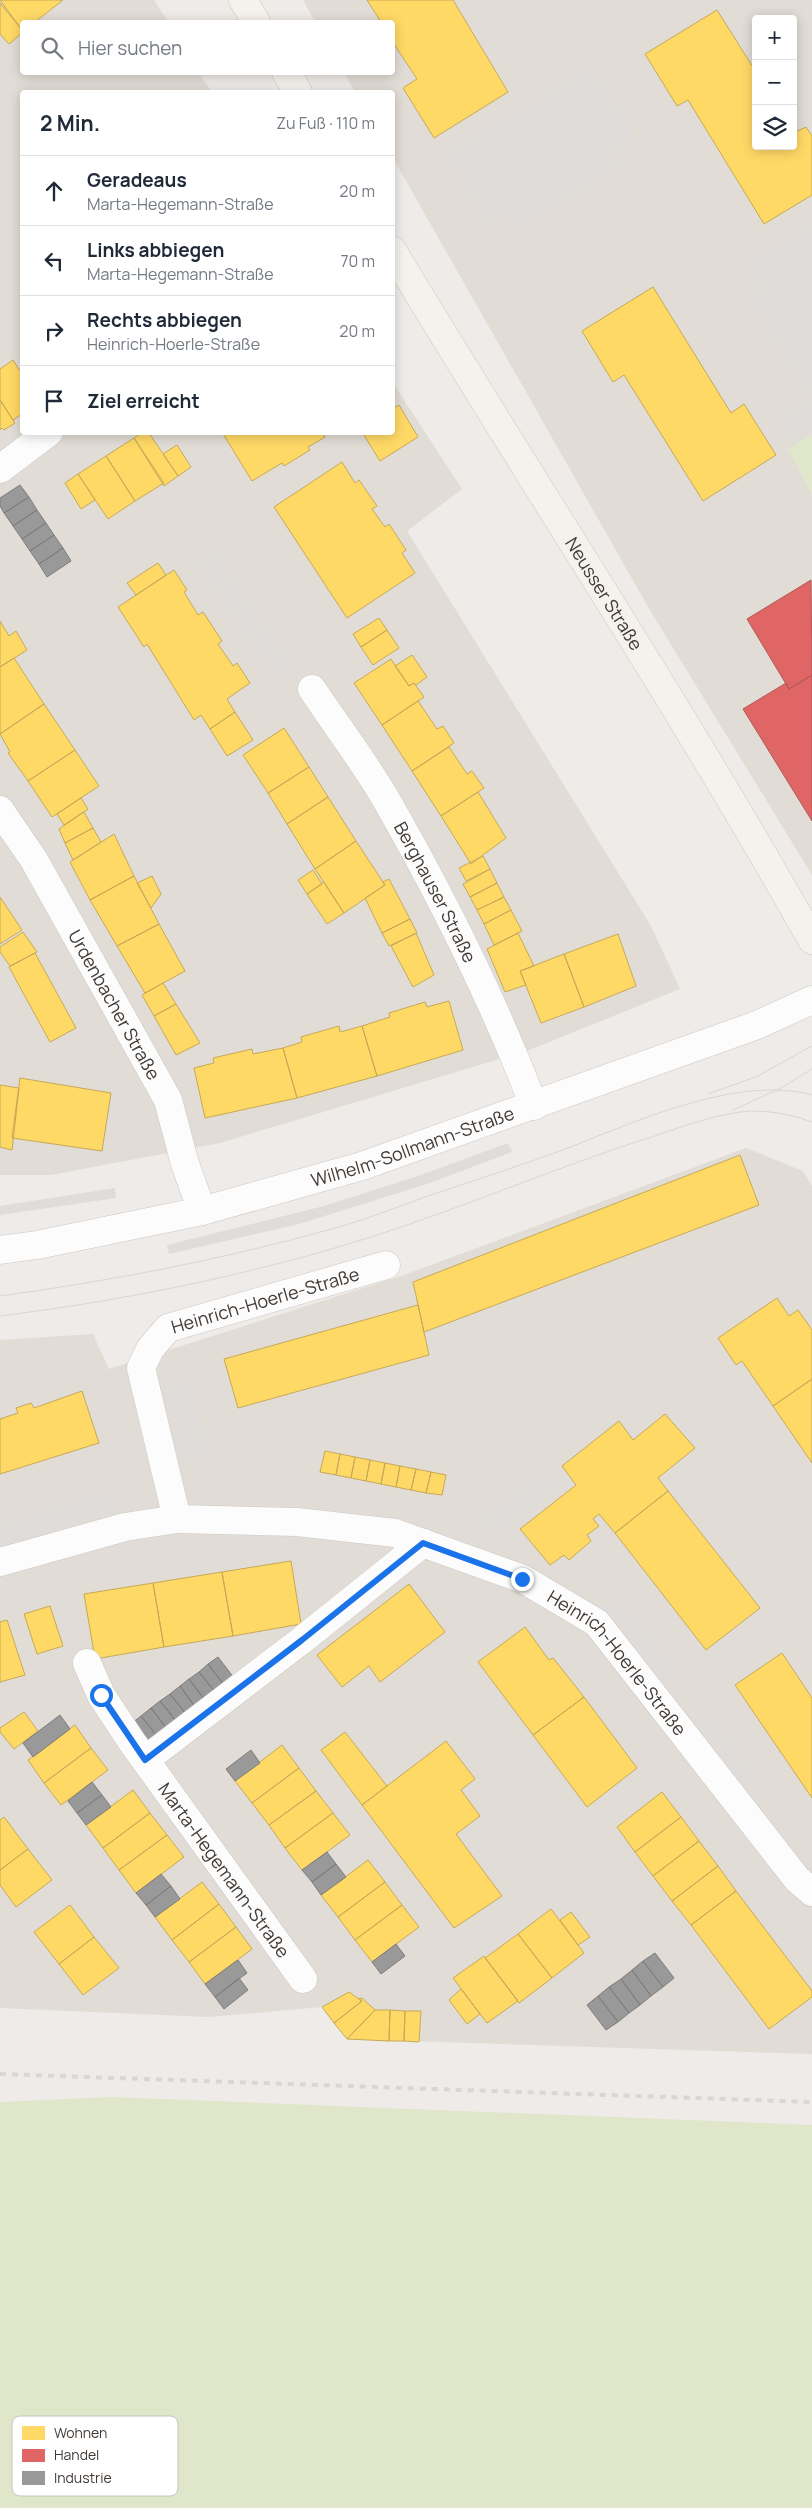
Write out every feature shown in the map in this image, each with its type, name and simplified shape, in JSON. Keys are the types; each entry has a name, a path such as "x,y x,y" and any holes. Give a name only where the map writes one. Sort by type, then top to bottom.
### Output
{"main road":[{"path":"243,0 255,20"},
{"path":"288,75 297,90"},
{"name":"Neusser Straße","path":"395,255 459,361 670,698 744,820 812,940"}],"street":[{"path":"0,469 45,435"},
{"name":"Berghauser Straße","path":"312,690 383,794 439,897 519,1066 534,1106"},
{"name":"Urdenbacher Straße","path":"0,810 34,860 168,1100 185,1164 202,1211"},
{"name":"Wilhelm-Sollmann-Straße","path":"0,1250 36,1246 202,1211 362,1166 534,1106 757,1024 812,1000"},
{"name":"Heinrich-Hoerle-Straße","path":"177,1519 141,1368 150,1349 168,1328 386,1265"},
{"name":"Heinrich-Hoerle-Straße","path":"0,1562 125,1527 177,1519 297,1522 395,1532 522,1579 597,1623 797,1879 812,1892"},
{"path":"145,1760 302,1640 423,1543"},
{"name":"Marta-Hegemann-Straße","path":"87,1663 101,1695 145,1760 303,1979"}],"shaded area":[{"path":"0,0 154,0 167,20 20,20 20,75 200,75 211,90 20,90 20,435 395,435 395,386 462,489 407,531 651,926 680,989 532,1049 220,1143 51,1175 0,1175"},
{"path":"303,0 812,0 812,435 788,449 812,494 812,875 651,612 395,162 395,90 354,90 345,75 395,75 395,20 314,20"},
{"path":"593,67 636,139 613,152 622,167 518,228 509,213 488,225 445,154"},
{"path":"812,224 812,429 792,441 779,419 811,399 749,298 761,290 745,265"},
{"path":"210,541 289,661 279,682 197,564"},
{"path":"508,1143 512,1152 427,1184 299,1224 169,1254 167,1245 324,1206 421,1175"},
{"path":"746,1148 803,1171 812,1186 812,2054 347,2039 322,2007 209,2017 0,2008 0,1340 93,1334 109,1369 404,1275"},
{"path":"115,1188 116,1198 0,1215 0,1206"},
{"path":"189,1381 209,1455 181,1463 161,1388"},
{"path":"544,1471 563,1484 502,1534 479,1522"},
{"path":"123,1486 109,1515 0,1548 0,1525"},
{"path":"597,1602 632,1611 678,1672 663,1683 617,1622 599,1607"},
{"path":"707,1709 753,1772 749,1795 693,1719"}],"green space":[{"path":"812,435 812,494 788,449"},
{"path":"112,2097 812,2125 812,2508 0,2508 0,2102"}],"building: Wohnen":[{"path":"0,0 63,0 38,20 20,20 20,27"},
{"path":"367,0 453,0 508,92 434,138 403,88 417,79 395,46 395,20 380,20"},
{"path":"0,3 20,28 20,35 9,44 0,34"},
{"path":"717,10 752,66 752,150 797,150 797,131 806,127 812,136 812,195 764,224 688,100 677,106 645,54"},
{"path":"653,287 731,413 744,404 776,455 703,501 624,375 613,382 582,331"},
{"path":"13,360 20,371 20,415 13,420 0,400 0,369"},
{"path":"0,400 15,423 4,430 2,428 0,430"},
{"path":"399,405 418,437 380,461 364,435 395,435 395,407"},
{"path":"138,435 150,435 178,476 164,486 134,438"},
{"path":"224,435 324,435 325,437 308,447 310,450 284,466 282,463 252,481"},
{"path":"134,438 164,483 135,501 106,456"},
{"path":"177,445 191,467 178,476 163,454"},
{"path":"106,456 135,501 108,519 78,474"},
{"path":"342,462 355,483 359,480 377,506 372,509 385,527 389,524 406,550 402,553 415,573 347,618 274,507"},
{"path":"78,474 95,500 81,509 65,483"},
{"path":"158,563 166,575 136,595 127,583"},
{"path":"174,570 187,590 184,592 198,615 203,612 222,641 218,644 233,666 237,663 250,683 227,699 235,712 210,729 201,715 194,720 147,644 144,647 118,607"},
{"path":"379,618 387,630 361,647 353,634"},
{"path":"0,621 9,636 16,631 27,650 0,667"},
{"path":"387,630 399,648 373,665 361,647"},
{"path":"412,655 427,677 416,685 414,683 409,686 395,666"},
{"path":"14,658 44,704 0,734 0,667"},
{"path":"391,659 409,686 414,683 424,697 382,725 354,683"},
{"path":"418,701 437,729 443,726 454,743 412,771 382,725"},
{"path":"44,704 75,750 28,781 8,753 10,752 0,734"},
{"path":"235,712 253,740 227,756 210,729"},
{"path":"284,728 309,767 268,793 243,755"},
{"path":"449,747 467,774 472,771 484,788 441,816 412,771"},
{"path":"75,750 99,786 52,817 28,781"},
{"path":"309,767 328,797 287,824 268,793"},
{"path":"478,792 506,838 471,864 441,816"},
{"path":"328,797 356,841 315,869 287,824"},
{"path":"81,798 88,809 64,825 57,814"},
{"path":"84,812 93,828 65,843 59,829"},
{"path":"93,828 101,842 73,860 65,843"},
{"path":"114,834 134,876 90,900 70,862"},
{"path":"356,841 385,885 344,913 315,869"},
{"path":"483,856 490,869 466,881 459,868"},
{"path":"490,869 497,883 470,897 463,884"},
{"path":"313,870 322,884 307,894 298,880"},
{"path":"134,876 159,924 117,946 90,900"},
{"path":"152,876 161,894 151,908 137,883"},
{"path":"389,879 410,919 382,933 365,898 385,885 383,882"},
{"path":"324,882 344,913 327,924 307,894"},
{"path":"497,883 504,897 477,910 470,897"},
{"path":"0,897 22,930 0,944"},
{"path":"504,897 511,910 484,924 477,910"},
{"path":"511,910 522,931 494,945 484,924"},
{"path":"410,919 417,933 389,946 382,933"},
{"path":"159,924 185,971 145,993 117,946"},
{"path":"23,932 37,952 10,966 0,952 0,947"},
{"path":"416,933 434,975 413,987 391,946"},
{"path":"518,933 534,966 520,971 526,985 505,992 487,949"},
{"path":"618,934 636,986 584,1007 564,954"},
{"path":"35,953 76,1028 50,1042 9,967"},
{"path":"564,954 584,1007 541,1023 520,971"},
{"path":"163,983 176,1004 154,1016 142,995"},
{"path":"449,1001 463,1050 377,1076 362,1026 390,1017 389,1013 425,1002 427,1007"},
{"path":"176,1004 200,1043 176,1055 154,1016"},
{"path":"339,1026 340,1032 362,1026 377,1076 297,1098 283,1048 302,1042 301,1037"},
{"path":"283,1048 297,1098 205,1118 194,1068 214,1063 213,1058 252,1049 253,1054"},
{"path":"20,1078 111,1093 102,1151 12,1138"},
{"path":"0,1085 19,1088 12,1150 0,1147"},
{"path":"740,1155 759,1205 424,1332 413,1282"},
{"path":"777,1298 789,1316 798,1310 812,1330 812,1379 773,1406 742,1361 736,1365 718,1338"},
{"path":"418,1305 429,1355 238,1408 224,1359"},
{"path":"812,1379 812,1463 773,1406"},
{"path":"82,1391 99,1443 0,1474 0,1419 18,1413 16,1408 31,1403 34,1408"},
{"path":"665,1414 695,1448 658,1478 668,1491 615,1533 599,1514 593,1519 599,1526 587,1535 591,1541 569,1560 564,1555 550,1565 520,1529 576,1485 562,1466 619,1421 633,1440"},
{"path":"325,1451 340,1454 336,1475 320,1472"},
{"path":"340,1454 355,1457 351,1478 336,1475"},
{"path":"355,1457 370,1460 366,1481 351,1478"},
{"path":"370,1460 385,1463 381,1484 366,1481"},
{"path":"385,1463 400,1466 396,1487 381,1484"},
{"path":"400,1466 416,1469 411,1490 396,1487"},
{"path":"416,1469 431,1472 426,1493 411,1490"},
{"path":"431,1472 446,1475 442,1495 426,1493"},
{"path":"668,1491 760,1608 706,1650 615,1533"},
{"path":"291,1561 301,1624 233,1636 222,1572"},
{"path":"222,1572 233,1636 164,1647 153,1583"},
{"path":"153,1583 164,1647 95,1659 84,1594"},
{"path":"409,1584 445,1632 380,1682 369,1666 342,1687 317,1655"},
{"path":"50,1606 63,1646 37,1654 24,1614"},
{"path":"7,1620 25,1675 0,1682 0,1622"},
{"path":"525,1627 549,1660 553,1658 584,1697 533,1735 478,1662"},
{"path":"782,1653 812,1698 812,1798 735,1685"},
{"path":"584,1697 637,1768 587,1807 533,1735"},
{"path":"24,1712 38,1731 14,1749 0,1732 0,1728"},
{"path":"75,1725 91,1748 44,1783 28,1760"},
{"path":"345,1732 387,1786 362,1805 321,1750"},
{"path":"446,1741 475,1779 461,1790 480,1816 456,1834 502,1896 454,1928 362,1805"},
{"path":"282,1745 299,1768 252,1803 235,1781"},
{"path":"91,1748 108,1770 61,1805 44,1783"},
{"path":"299,1768 316,1791 269,1825 252,1803"},
{"path":"133,1790 150,1813 103,1848 86,1825"},
{"path":"316,1791 333,1813 285,1848 269,1825"},
{"path":"662,1792 681,1817 635,1852 617,1827"},
{"path":"150,1813 167,1835 119,1870 103,1848"},
{"path":"333,1813 350,1835 302,1870 285,1848"},
{"path":"4,1817 28,1849 0,1870 0,1820"},
{"path":"681,1817 699,1841 653,1876 635,1852"},
{"path":"167,1835 184,1857 136,1893 119,1870"},
{"path":"699,1841 718,1866 672,1901 653,1876"},
{"path":"28,1849 52,1880 16,1907 0,1885 0,1870"},
{"path":"368,1860 385,1882 338,1917 321,1895"},
{"path":"718,1866 736,1891 691,1925 672,1901"},
{"path":"202,1882 219,1904 172,1940 155,1917"},
{"path":"385,1882 402,1905 355,1940 338,1917"},
{"path":"736,1891 812,1991 812,1997 769,2029 691,1925"},
{"path":"219,1904 236,1927 189,1962 172,1940"},
{"path":"70,1905 94,1937 59,1964 34,1932"},
{"path":"402,1905 419,1927 372,1962 355,1940"},
{"path":"551,1909 584,1953 552,1978 518,1934"},
{"path":"571,1912 590,1937 578,1945 560,1920"},
{"path":"236,1927 252,1949 205,1984 189,1962"},
{"path":"518,1934 552,1978 519,2003 485,1958"},
{"path":"94,1937 119,1968 83,1995 59,1964"},
{"path":"484,1956 518,2001 487,2023 453,1978"},
{"path":"461,1989 480,2014 467,2024 449,2000"},
{"path":"349,1992 362,2001 334,2023 322,2007"},
{"path":"362,1998 375,2010 347,2039 334,2023 362,2001 359,1999"},
{"path":"375,2010 390,2010 389,2041 347,2039"},
{"path":"390,2010 405,2011 404,2041 389,2041"},
{"path":"405,2011 421,2011 419,2042 404,2041"}],"building: Handel":[{"path":"811,580 812,675 789,689 747,619"},
{"path":"812,675 812,821 743,709 786,683 789,689"}],"building: Industrie":[{"path":"20,485 29,497 4,513 0,506 0,498"},
{"path":"29,497 37,510 13,526 4,513"},
{"path":"37,510 46,523 22,539 13,526"},
{"path":"46,523 54,535 30,551 22,539"},
{"path":"54,535 63,548 39,564 30,551"},
{"path":"63,548 71,561 47,577 39,564"},
{"path":"218,1657 234,1678 224,1685 208,1664"},
{"path":"208,1664 224,1685 215,1692 199,1672"},
{"path":"199,1672 215,1692 205,1700 189,1679"},
{"path":"189,1679 205,1700 195,1707 180,1686"},
{"path":"180,1686 195,1707 186,1714 170,1694"},
{"path":"170,1694 186,1714 176,1721 160,1701"},
{"path":"160,1701 176,1721 167,1729 151,1708"},
{"path":"151,1708 167,1729 157,1736 141,1716"},
{"path":"60,1715 70,1729 33,1757 23,1743"},
{"path":"141,1716 157,1736 148,1743 132,1723"},
{"path":"251,1750 260,1763 235,1781 226,1769"},
{"path":"92,1782 102,1795 77,1813 68,1801"},
{"path":"102,1795 111,1807 86,1825 77,1813"},
{"path":"327,1852 336,1864 312,1882 302,1870"},
{"path":"336,1864 346,1877 321,1895 312,1882"},
{"path":"161,1874 171,1886 146,1905 136,1893"},
{"path":"171,1886 180,1899 155,1917 146,1905"},
{"path":"396,1944 405,1956 381,1974 372,1962"},
{"path":"655,1953 674,1978 663,1987 643,1961"},
{"path":"238,1960 247,1973 215,1997 205,1984"},
{"path":"643,1961 663,1987 651,1996 632,1970"},
{"path":"632,1970 651,1996 640,2005 621,1979"},
{"path":"239,1978 248,1990 224,2009 215,1997"},
{"path":"621,1979 640,2005 629,2013 609,1987"},
{"path":"609,1987 629,2013 618,2022 598,1996"},
{"path":"598,1996 618,2022 606,2030 587,2005"}],"tram line":[{"path":"708,1094 758,1076 812,1046"},
{"path":"733,1110 781,1088 812,1069"},
{"path":"0,1296 165,1269 247,1251 328,1230 544,1157 651,1116 718,1096 751,1091 782,1090 812,1095"},
{"path":"0,1316 83,1304 206,1281 328,1250 407,1225 600,1154 715,1117 758,1111 786,1115 812,1122"}],"railway":[{"path":"0,2074 812,2102"}],"route":[{"path":"101,1695 145,1760 302,1640 423,1543 522,1579"}]}
